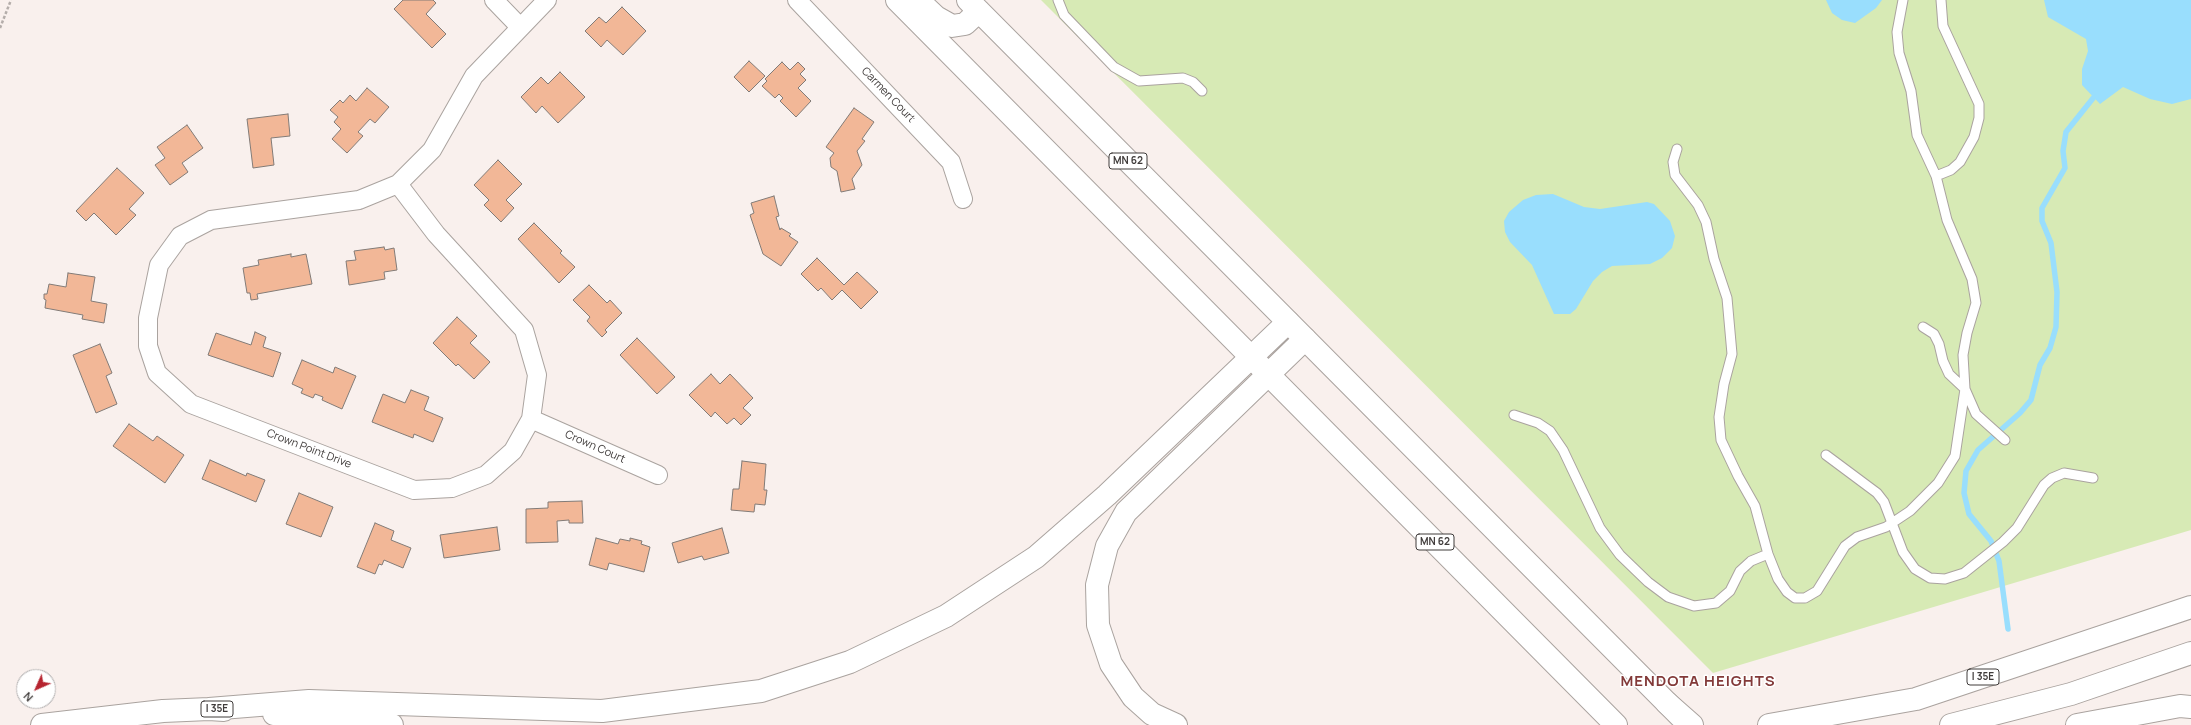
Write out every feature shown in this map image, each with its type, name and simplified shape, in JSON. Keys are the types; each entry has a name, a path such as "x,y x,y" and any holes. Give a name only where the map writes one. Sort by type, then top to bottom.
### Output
{"highway":[{"name":"MN 62","path":"897,0 1616,725"},
{"path":"918,0 936,17 952,26 965,24 974,6"},
{"name":"MN 62","path":"974,6 1689,725"},
{"path":"210,709 309,701 602,711 760,691 850,662 946,616 1036,557 1107,495 1288,322"},
{"path":"1176,725 1152,714 1133,697 1111,664 1098,625 1097,585 1107,546 1126,512 1306,339"},
{"name":"I 35E","path":"1769,725 1916,699 2191,606"},
{"path":"1951,725 2071,694 2191,653"},
{"path":"1667,703 1692,725"},
{"path":"2077,725 2180,706 2191,707"},
{"name":"I 35E","path":"42,725 163,711 210,709 392,725"}],"street":[{"path":"494,0 520,27"},
{"name":"Crown Point Drive","path":"398,184 436,234 524,330 537,374 531,419 513,452 486,475 452,488 414,490 191,404 157,373 148,346 148,318 159,265 180,236 211,220 358,200 398,184 432,150 474,76 547,0"},
{"name":"Carmen Court","path":"798,0 951,162 963,199"},
{"name":"Crown Court","path":"531,419 658,475"}],"lane":[{"path":"1058,0 1064,15 1114,66 1139,80 1183,78 1193,82 1202,91"},
{"path":"1677,149 1673,162 1675,175 1698,205 1706,222 1714,260 1727,298 1732,354 1724,384 1719,417 1721,440 1738,476 1755,506 1768,554 1778,579 1787,592 1795,598 1805,598 1817,591 1845,546 1857,537 1892,523 1910,511 1938,483 1955,456 1965,390 1963,355 1967,333 1976,303 1972,280 1947,220 1936,176 1917,135 1911,91 1899,53 1897,32 1903,0"},
{"path":"1936,176 1951,170 1960,162 1974,137 1979,118 1979,104 1943,26 1941,0"},
{"path":"1923,328 1934,334 1949,374 1965,390 1976,414 2005,440"},
{"path":"1514,415 1538,423 1550,431 1563,450 1600,528 1620,555 1648,582 1668,597 1694,606 1716,603 1730,591 1740,571 1751,561 1768,554"},
{"path":"1826,455 1877,493 1884,502 1903,552 1915,569 1930,578 1945,579 1964,573 2003,542 2017,528 2044,485 2052,478 2064,473 2093,478"}],"path":[{"path":"0,28 11,0"}],"green space":[{"path":"1041,0 2191,0 2191,530 1713,673"}],"water":[{"path":"1826,0 1882,0 1876,8 1855,23 1842,20 1832,13"},
{"path":"2044,0 2191,0 2191,99 2172,104 2150,99 2123,87 2100,104 2082,85 2082,69 2088,51 2086,39 2048,17"},
{"path":"1553,194 1584,207 1600,209 1647,202 1654,204 1670,221 1675,236 1672,248 1662,258 1650,264 1612,266 1602,272 1593,281 1576,309 1570,314 1554,314 1532,265 1510,242 1505,232 1504,221 1509,212 1523,200 1536,195"}],"building":[{"path":"403,0 433,0 436,3 426,14 446,34 432,48 394,9"},
{"path":"622,7 646,31 623,55 607,40 601,47 585,31 599,17 606,23"},
{"path":"749,61 765,76 749,92 734,77"},
{"path":"782,62 790,70 798,62 805,69 800,74 806,80 798,88 811,101 796,117 780,101 783,98 779,94 775,98 762,86 767,81 765,79"},
{"path":"560,72 585,97 558,123 542,106 536,113 521,97 541,77 548,84"},
{"path":"367,88 389,107 375,123 370,119 358,132 363,136 347,153 332,139 341,129 334,122 338,117 330,110 340,100 343,103 350,95 356,101"},
{"path":"854,108 874,122 862,139 865,141 857,151 862,165 852,179 855,189 841,192 837,171 831,167 830,158 834,153 826,147"},
{"path":"288,114 290,136 271,138 274,165 253,168 247,119"},
{"path":"187,125 203,148 182,163 188,172 170,185 155,165 165,158 157,147"},
{"path":"498,160 522,184 506,200 514,208 501,222 484,205 489,200 474,185"},
{"path":"117,168 144,193 129,209 136,215 116,235 94,213 86,221 76,211"},
{"path":"774,196 779,216 776,217 780,230 781,228 791,234 789,236 798,242 781,266 763,254 750,215 754,213 751,203"},
{"path":"534,223 562,251 560,253 575,267 559,283 518,239"},
{"path":"384,247 385,250 394,248 397,270 384,272 385,279 349,285 346,261 356,260 354,251"},
{"path":"291,254 291,257 306,254 312,284 257,294 258,299 251,300 250,293 247,293 243,268 259,265 258,260"},
{"path":"817,258 844,285 857,272 878,292 861,309 842,290 832,300 821,288 818,291 801,274"},
{"path":"68,273 95,277 91,301 107,304 104,323 82,319 83,315 45,308 46,300 44,299 44,294 47,294 49,284 66,287"},
{"path":"589,285 607,303 610,300 622,313 605,330 607,332 602,337 587,321 590,317 573,300"},
{"path":"457,317 477,336 470,343 490,362 474,379 458,364 456,366 433,343"},
{"path":"255,332 266,337 263,347 281,353 273,377 208,355 216,333 251,345"},
{"path":"637,338 675,377 657,394 620,355"},
{"path":"100,344 112,373 106,376 117,404 96,413 73,355"},
{"path":"302,360 333,373 335,367 356,376 342,409 322,400 323,397 315,394 313,398 301,393 303,389 292,384"},
{"path":"711,374 720,384 730,374 753,398 743,408 751,415 741,425 734,418 727,424 715,412 711,417 689,395"},
{"path":"411,390 429,397 424,410 443,418 433,442 414,434 413,438 372,422 383,394 405,403"},
{"path":"129,424 153,441 157,436 184,455 165,483 113,446"},
{"path":"210,460 246,476 247,473 265,480 256,502 202,479"},
{"path":"742,461 766,464 764,490 767,490 765,505 755,504 754,512 731,510 733,489 739,489"},
{"path":"299,493 333,507 321,537 286,524"},
{"path":"582,501 583,523 569,523 569,520 557,521 558,542 526,543 526,509 548,508 548,502"},
{"path":"375,523 394,531 391,540 411,548 403,568 384,560 382,565 379,564 375,574 357,567"},
{"path":"497,527 500,550 444,558 440,535"},
{"path":"722,528 729,553 704,560 702,556 678,563 672,543"},
{"path":"596,538 618,544 620,539 630,541 630,538 642,541 641,544 650,547 644,572 609,563 607,570 589,565"}],"waterway":[{"path":"2008,629 1999,561 1991,541 1969,514 1964,493 1966,471 1978,450 2020,413 2031,400 2040,365 2050,348 2056,327 2057,292 2051,243 2042,221 2042,208 2065,168 2063,151 2066,132 2094,97"}],"district":[{"name":"MENDOTA HEIGHTS","path":"1698,682"}]}
